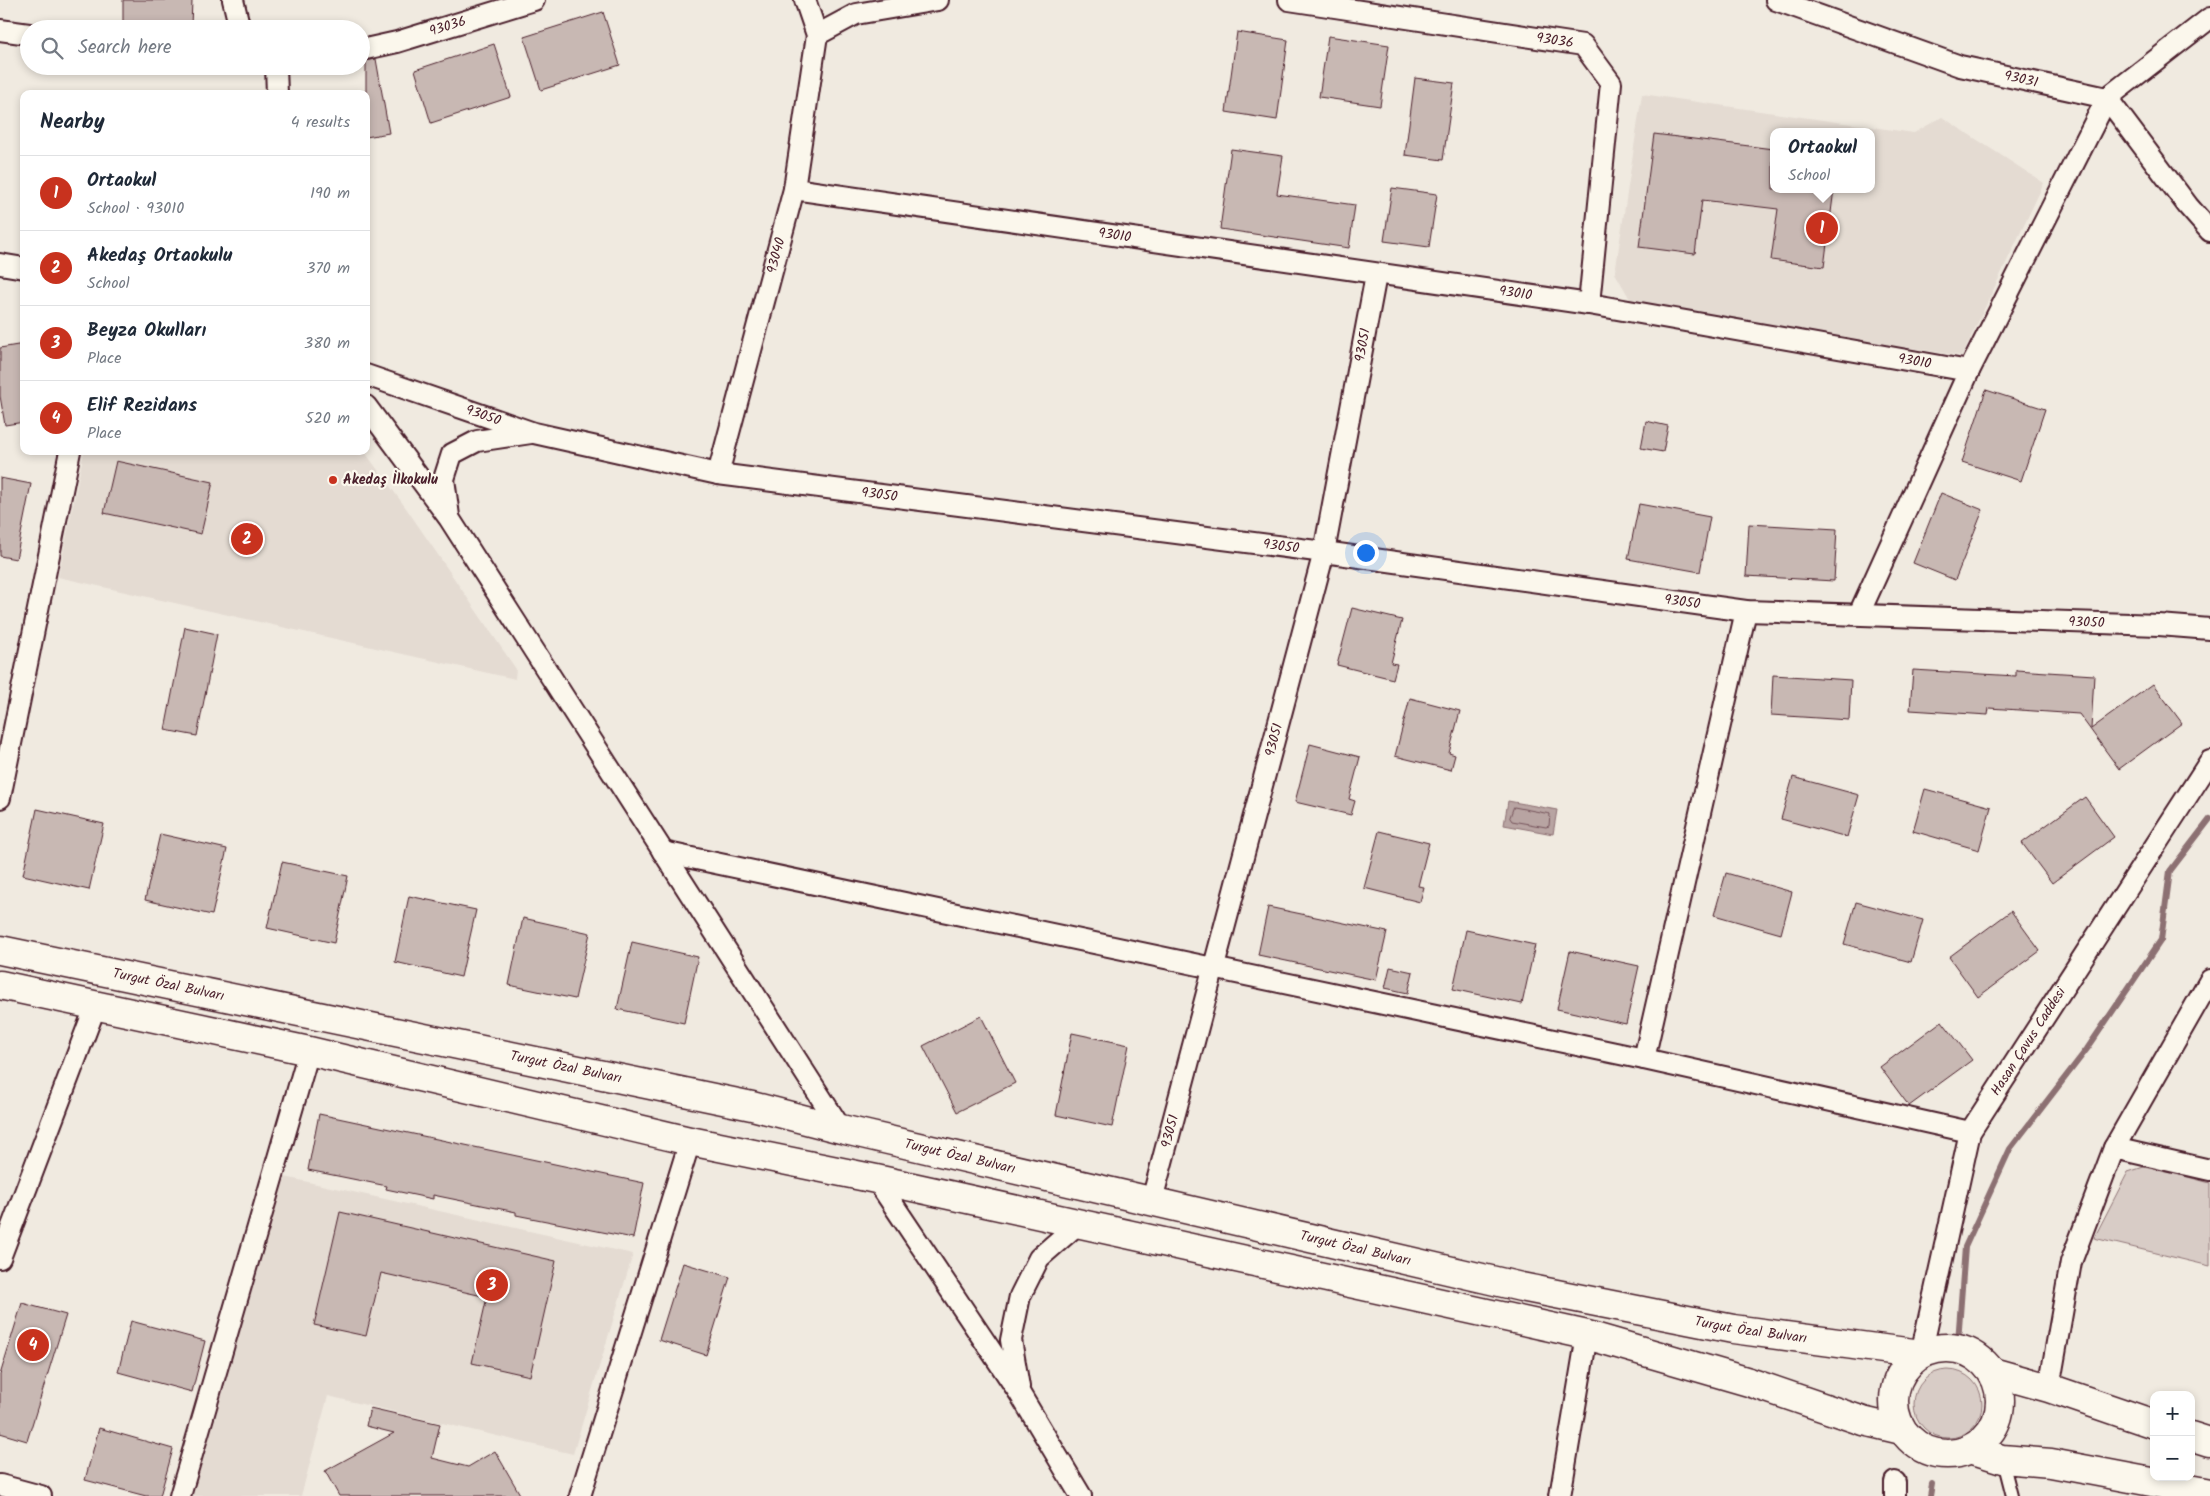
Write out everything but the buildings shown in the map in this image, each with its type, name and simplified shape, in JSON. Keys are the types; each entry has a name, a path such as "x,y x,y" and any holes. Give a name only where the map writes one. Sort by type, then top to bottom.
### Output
{"main road":[{"name":"Turgut Özal Bulvarı","path":"0,950 752,1106 840,1129 1540,1291 1733,1329 1921,1354"},
{"path":"0,985 309,1051 690,1141 876,1179 1587,1335 1749,1382 1863,1422 1901,1430"},
{"name":"Turgut Özal Bulvarı","path":"1952,1347 1968,1351 1982,1360 1992,1372 1999,1389 2000,1407 1995,1424 1985,1439 1970,1449 1947,1454 1924,1450 1912,1442 1901,1430 1894,1414 1893,1396 1898,1379 1907,1364 1921,1354 1936,1348 1952,1347"},
{"name":"Turgut Özal Bulvarı","path":"1992,1372 2049,1388 2150,1423"},
{"path":"2195,1437 2210,1442"},
{"name":"Turgut Özal Bulvarı","path":"1970,1449 2002,1459 2060,1464 2210,1493"}],"street":[{"path":"233,0 238,20"},
{"name":"93036","path":"370,48 398,42 534,0"},
{"path":"805,0 817,35 856,14 938,0"},
{"name":"93036","path":"1289,0 1583,46 1611,83 1588,304"},
{"name":"93031","path":"1776,0 1960,66 2107,98"},
{"path":"1859,614 1969,371 2107,98 2210,18"},
{"path":"0,30 20,33"},
{"name":"93040","path":"718,474 794,189 817,35"},
{"path":"276,75 277,90"},
{"path":"2107,98 2188,206 2210,231"},
{"name":"93010","path":"794,189 1376,275 1588,304 1969,371"},
{"path":"0,264 20,267"},
{"name":"93051","path":"1152,1200 1324,552 1376,275"},
{"name":"93050","path":"370,376 534,433 718,474 1324,552 1746,611 2160,625 2210,629"},
{"path":"370,411 449,518 840,1129"},
{"path":"449,518 444,479 452,454 477,441 534,433"},
{"path":"0,798 69,455"},
{"path":"1644,1059 1746,611"},
{"name":"Hasan Çavus Caddesi","path":"1921,1354 1970,1132 2210,761"},
{"path":"663,852 1644,1059 1970,1132"},
{"path":"2049,1388 2071,1262 2114,1148 2210,980"},
{"path":"0,1258 96,1005"},
{"path":"180,1496 309,1051"},
{"path":"580,1496 690,1141"},
{"path":"2114,1148 2210,1170"},
{"path":"876,1179 1020,1394 1081,1496"},
{"path":"1020,1394 1011,1340 1020,1296 1039,1258 1079,1223"},
{"path":"1560,1496 1587,1335"},
{"path":"0,1485 41,1496"}],"lane":[{"path":"2002,1459 2012,1496"}],"shaded area":[{"path":"1642,94 1914,133 1942,117 2044,183 1962,356 1634,306 1615,273"},
{"path":"83,455 367,455 406,508 516,669 515,679 58,577"},
{"path":"2147,1166 2210,1183 2210,1266 2094,1238 2128,1172"},
{"path":"285,1177 633,1254 573,1454 328,1396 301,1496 192,1496"},
{"path":"1948,1370 1961,1373 1972,1380 1979,1391 1982,1404 1979,1417 1972,1428 1961,1435 1948,1438 1935,1435 1924,1428 1917,1417 1914,1404 1917,1391 1924,1380 1935,1373"}],"water":[{"path":"1508,801 1557,810 1553,834 1504,825"}],"waterway":[{"path":"1958,1342 1965,1247 2010,1149 2087,1049 2161,940 2170,871 2210,819"},
{"path":"1930,1496 1932,1484"}],"place":[{"name":"Ortaokul","path":"1822,228"},
{"name":"Akedaş İlkokulu","path":"333,480"},
{"name":"Akedaş Ortaokulu","path":"247,539"},
{"name":"Beyza Okulları","path":"492,1285"},
{"name":"Elif Rezidans","path":"33,1345"}]}
